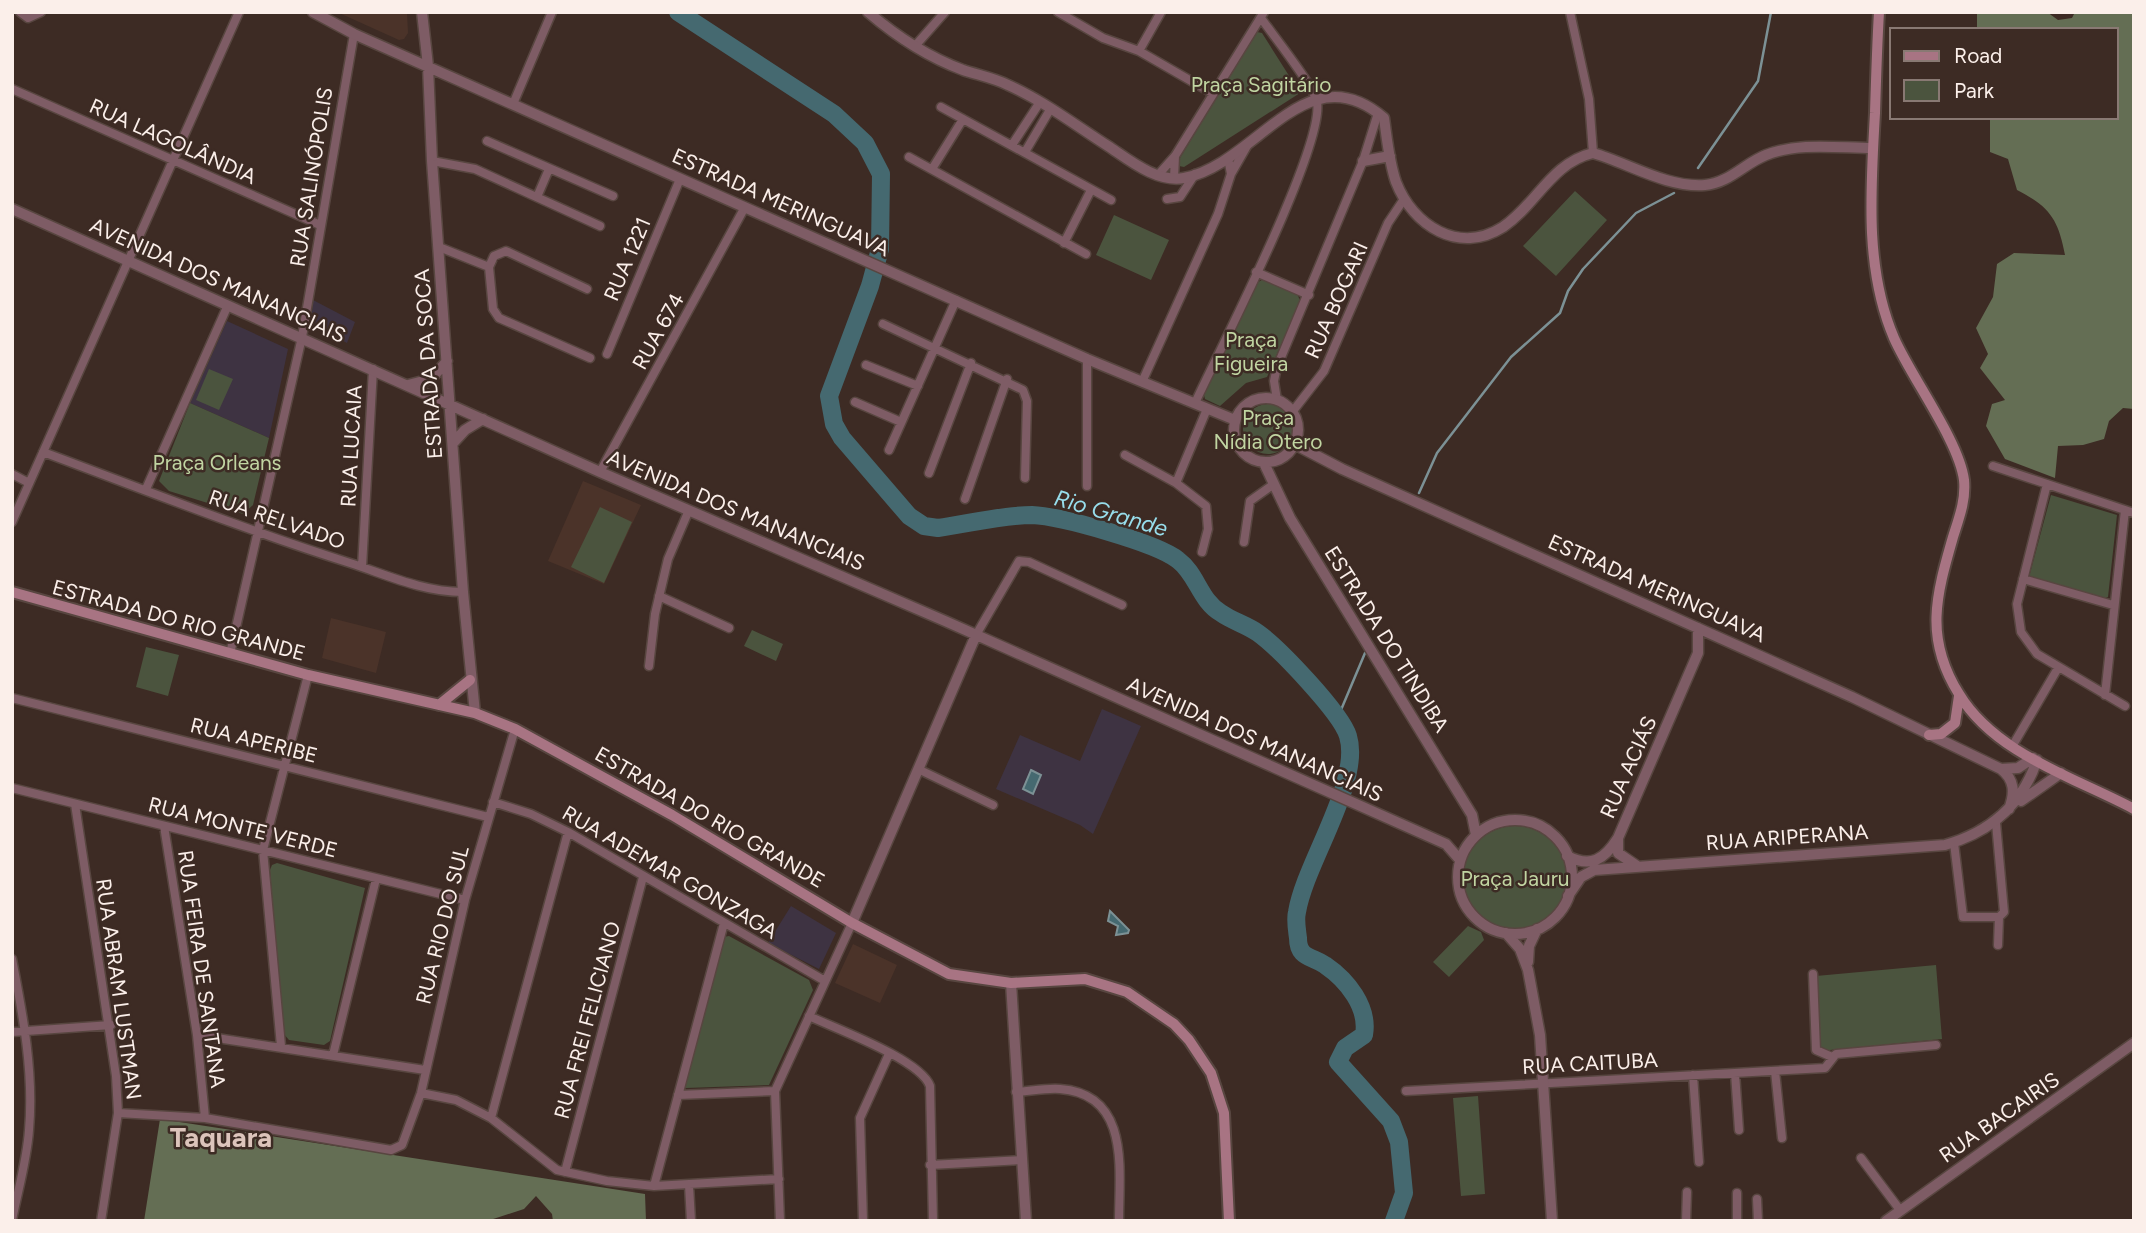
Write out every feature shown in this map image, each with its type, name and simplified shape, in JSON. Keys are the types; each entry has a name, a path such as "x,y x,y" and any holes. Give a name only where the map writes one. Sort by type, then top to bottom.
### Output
{"main road":[{"path":"1879,12 1872,148 1873,251 1878,287 1894,337 1957,456 1964,479 1964,503 1936,598 1934,624 1942,660 1959,695 1977,716 2013,745 2134,810"},
{"name":"ESTRADA DO RIO GRANDE","path":"12,592 308,676 475,713 515,729 672,815 852,923 949,974 1011,983 1085,979 1105,983 1156,1009 1189,1040 1211,1073 1224,1113 1229,1221"},
{"path":"439,705 470,680"},
{"path":"1929,735 1941,734 1955,723 1959,695"}],"street":[{"path":"20,12 28,19 41,12"},
{"path":"12,522 239,12"},
{"name":"ESTRADA MERINGUAVA","path":"313,12 354,34 900,277 1087,359 1236,420"},
{"name":"ESTRADA DA SOCA","path":"422,12 428,66 432,161 463,592 475,713"},
{"path":"513,104 552,12"},
{"path":"868,12 915,46 942,61 1004,82 1051,108 1157,175 1174,178 1195,174 1228,158 1296,109 1316,99 1350,98 1384,118 1390,156 1404,200 1437,232 1453,238 1482,236 1502,227 1519,213 1564,164 1593,153 1669,180 1704,185 1720,183 1763,156 1781,150 1872,148"},
{"path":"915,46 945,12"},
{"path":"1058,12 1103,38 1139,51 1213,93"},
{"path":"1077,23 1083,12"},
{"path":"1139,51 1161,12"},
{"path":"1570,12 1589,99 1593,153"},
{"path":"1157,175 1175,156 1262,15 1316,99 1316,128 1311,146 1256,272 1195,403"},
{"name":"RUA SALINÓPOLIS","path":"230,654 255,533 302,337 354,34"},
{"name":"RUA LAGOLÂNDIA","path":"12,89 320,225"},
{"path":"1012,145 1040,102"},
{"path":"941,107 1111,201"},
{"path":"1025,152 1051,108"},
{"path":"1277,400 1274,374 1363,161 1378,113"},
{"path":"932,169 963,119"},
{"path":"487,141 613,196"},
{"path":"1142,382 1218,214 1231,174 1247,145"},
{"path":"1174,178 1175,156"},
{"path":"1363,161 1390,156"},
{"path":"909,157 1086,254"},
{"path":"1228,158 1231,174"},
{"path":"432,161 466,166 600,226"},
{"path":"537,197 549,169"},
{"path":"1167,200 1180,197 1195,174"},
{"name":"RUA 1221","path":"607,354 680,179"},
{"path":"1065,243 1091,190"},
{"name":"RUA BOGARI","path":"1293,411 1324,371 1388,223 1404,200"},
{"name":"RUA 674","path":"600,472 746,207"},
{"name":"AVENIDA DOS MANANCIAIS","path":"12,209 600,472 976,635 1446,844 1460,860"},
{"path":"439,247 489,267"},
{"path":"587,289 506,251 494,256 489,267 493,309 499,317 590,358"},
{"path":"1256,272 1309,295"},
{"path":"889,450 956,300"},
{"path":"146,489 228,304"},
{"path":"883,324 1019,386 1027,401 1025,478"},
{"path":"1087,359 1087,486"},
{"path":"407,385 431,379 447,361"},
{"path":"929,473 971,363"},
{"path":"866,365 918,386"},
{"name":"RUA LUCAIA","path":"362,567 373,369"},
{"path":"965,499 1007,379"},
{"path":"1264,398 1277,400 1293,411 1298,422 1296,445 1277,461 1264,463 1243,453 1234,431 1242,409 1252,401 1264,398"},
{"path":"855,402 901,422"},
{"path":"1176,483 1207,409"},
{"path":"453,443 465,430 483,419"},
{"name":"ESTRADA MERINGUAVA","path":"1296,445 1342,469 1720,638 2001,769"},
{"name":"RUA RELVADO","path":"43,452 146,489 255,533 428,590 463,592"},
{"path":"1125,455 1176,483 1206,506 1208,529 1202,552"},
{"path":"1244,542 1250,502 1274,482 1277,461"},
{"name":"ESTRADA DO TINDIBA","path":"1264,463 1290,518 1472,815 1473,838"},
{"path":"1993,466 2129,511 2113,605 2105,695"},
{"path":"12,474 29,483"},
{"path":"2047,484 2017,604 2021,632 2037,654 2125,706"},
{"path":"649,666 659,596 668,559 689,510"},
{"path":"780,1221 775,1091 920,770 976,635 1019,561 1029,562 1122,605"},
{"path":"2023,579 2113,605"},
{"path":"659,596 729,628"},
{"name":"RUA ACIÁS","path":"1567,856 1584,863 1592,863 1604,857 1618,838 1698,653 1698,628"},
{"path":"1698,653 1720,638"},
{"path":"2013,745 2058,668"},
{"path":"281,1046 263,850 308,676"},
{"name":"RUA APERIBE","path":"12,698 488,817"},
{"name":"RUA RIO DO SUL","path":"205,1118 391,1150 402,1145 421,1093 465,900 515,729"},
{"path":"2001,769 2018,768 2035,759"},
{"name":"RUA ARIPERANA","path":"1568,896 1587,873 1637,866 1954,843 1996,823 2030,783 2035,759"},
{"path":"2001,769 2008,775 2013,789 2009,809"},
{"path":"920,770 993,805"},
{"name":"RUA ARIPERANA","path":"2009,809 2061,773"},
{"name":"RUA MONTE VERDE","path":"12,788 465,900"},
{"name":"RUA ADEMAR GONZAGA","path":"493,802 531,814 568,832 825,981"},
{"name":"RUA ABRAM LUSTMAN","path":"75,804 111,1026 118,1113 101,1221"},
{"path":"1472,815 1492,825"},
{"path":"1446,844 1473,838 1492,825 1515,821 1538,826 1555,838 1567,856 1571,883 1568,896 1553,919 1537,929 1506,933"},
{"path":"1996,823 2004,912 1999,917 1998,945"},
{"name":"RUA FEIRA DE SANTANA","path":"164,826 197,1035 205,1118"},
{"path":"491,1118 568,832"},
{"path":"1473,838 1460,860 1458,884 1466,907 1483,924 1506,933 1520,949 1528,970 1540,1035 1552,1221"},
{"path":"1618,838 1618,853 1637,866"},
{"path":"1954,843 1962,917 1999,917"},
{"name":"RUA FREI FELICIANO","path":"565,1171 643,877"},
{"path":"333,1055 376,878"},
{"path":"654,1186 724,923"},
{"path":"1528,970 1529,946 1537,929"},
{"path":"12,959 25,1030 29,1132 12,1220"},
{"path":"1813,974 1815,1050 1832,1057"},
{"path":"1011,983 1026,1221"},
{"path":"809,1016 927,1077 930,1086 933,1221"},
{"path":"12,1032 111,1026"},
{"path":"197,1035 425,1070"},
{"name":"RUA BACAIRIS","path":"1886,1221 2134,1043"},
{"name":"RUA CAITUBA","path":"1406,1091 1825,1068 1836,1054 1936,1045"},
{"path":"863,1221 860,1118 889,1055"},
{"path":"1774,1072 1782,1138"},
{"path":"1735,1073 1739,1130"},
{"path":"1693,1075 1699,1162"},
{"path":"678,1095 775,1091"},
{"path":"1016,1092 1072,1091 1100,1106 1108,1116 1118,1139 1119,1221"},
{"path":"421,1093 456,1100 491,1118 547,1165 565,1171 607,1181 654,1186 779,1179"},
{"path":"118,1113 205,1118"},
{"path":"1861,1158 1900,1210"},
{"path":"930,1165 1021,1160"},
{"path":"689,1185 691,1221"},
{"path":"1686,1221 1688,1192"},
{"path":"1737,1193 1737,1221"},
{"path":"1757,1199 1758,1221"}],"shaded area":[{"path":"337,12 407,12 408,33 404,39 399,40"},
{"path":"313,300 355,322 347,343 311,323"},
{"path":"227,321 288,349 269,438 190,403"},
{"path":"583,481 641,505 604,584 548,561"},
{"path":"331,618 386,632 376,673 322,658"},
{"path":"1102,709 1141,726 1093,834 1080,825 996,789 1020,735 1080,761"},
{"path":"791,906 836,933 819,969 768,943"},
{"path":"853,944 897,965 880,1003 835,983"}],"green space":[{"path":"1977,12 2047,12 2058,20 2072,18 2075,12 2134,12 2134,409 2123,408 2109,421 2104,439 2083,445 2058,446 2055,478 2005,459 1986,426 1992,404 2005,400 1980,368 1988,354 1976,328 1993,297 1997,264 2014,253 2065,255 2051,215 2037,202 2017,190 2008,159 1990,152 1990,119 2118,119 2118,28 1977,28"},
{"name":"Praça Sagitário","path":"1257,32 1262,33 1300,93 1184,167 1179,166 1178,161"},
{"path":"1575,191 1607,220 1556,276 1523,246"},
{"path":"1114,215 1169,240 1151,280 1096,255"},
{"name":"Praça Figueira","path":"1265,278 1297,293 1300,301 1267,377 1246,383 1220,406 1205,399 1204,395 1255,284"},
{"path":"209,369 233,379 219,410 196,400"},
{"name":"Praça Orleans","path":"190,403 269,438 253,505 243,514 169,491 159,481"},
{"name":"Praça Nídia Otero","path":"1258,405 1278,405 1292,419 1292,439 1278,453 1258,453 1244,439 1244,419"},
{"path":"2051,495 2117,515 2108,597 2102,599 2029,577"},
{"path":"600,507 632,522 604,583 571,567"},
{"path":"752,630 783,644 776,661 744,646"},
{"path":"146,647 179,655 168,696 136,687"},
{"name":"Praça Jauru","path":"1515,826 1535,830 1552,841 1563,858 1567,878 1563,898 1552,915 1535,926 1515,930 1495,926 1478,915 1467,898 1463,878 1467,858 1478,841 1495,830"},
{"path":"277,863 365,888 330,1041 324,1045 289,1040 283,1033 270,870 272,865"},
{"path":"1468,926 1481,932 1484,940 1449,977 1433,962"},
{"path":"729,936 809,980 813,990 769,1085 686,1088 684,1087 723,937"},
{"path":"1936,965 1942,1039 1820,1051 1816,976"},
{"path":"1478,1096 1485,1194 1461,1196 1453,1098"},
{"path":"160,1119 645,1194 646,1221 553,1221 552,1214 536,1196 524,1209 487,1221 144,1221"}],"water":[{"path":"1031,770 1041,775 1033,794 1023,789"},
{"path":"1110,911 1129,930 1128,933 1116,935 1118,926 1108,921"}],"waterway":[{"name":"Rio Grande","path":"678,12 834,114 865,143 881,174 880,249 870,286 829,396 834,424 842,438 909,516 924,526 938,528 1009,516 1032,515 1108,531 1167,553 1190,572 1214,608 1258,633 1280,652 1322,697 1343,726 1348,736 1350,755 1347,776 1302,892 1296,915 1297,928 1303,953 1341,978 1355,995 1363,1014 1364,1035 1345,1048 1338,1062 1391,1121 1399,1142 1404,1193 1394,1221"},
{"path":"1698,168 1758,81 1771,12"},
{"path":"1419,493 1437,453 1511,357 1560,313 1568,291 1583,269 1636,213 1674,193"},
{"path":"1338,717 1365,653"}],"district":[{"name":"Taquara","path":"221,1137"}]}
